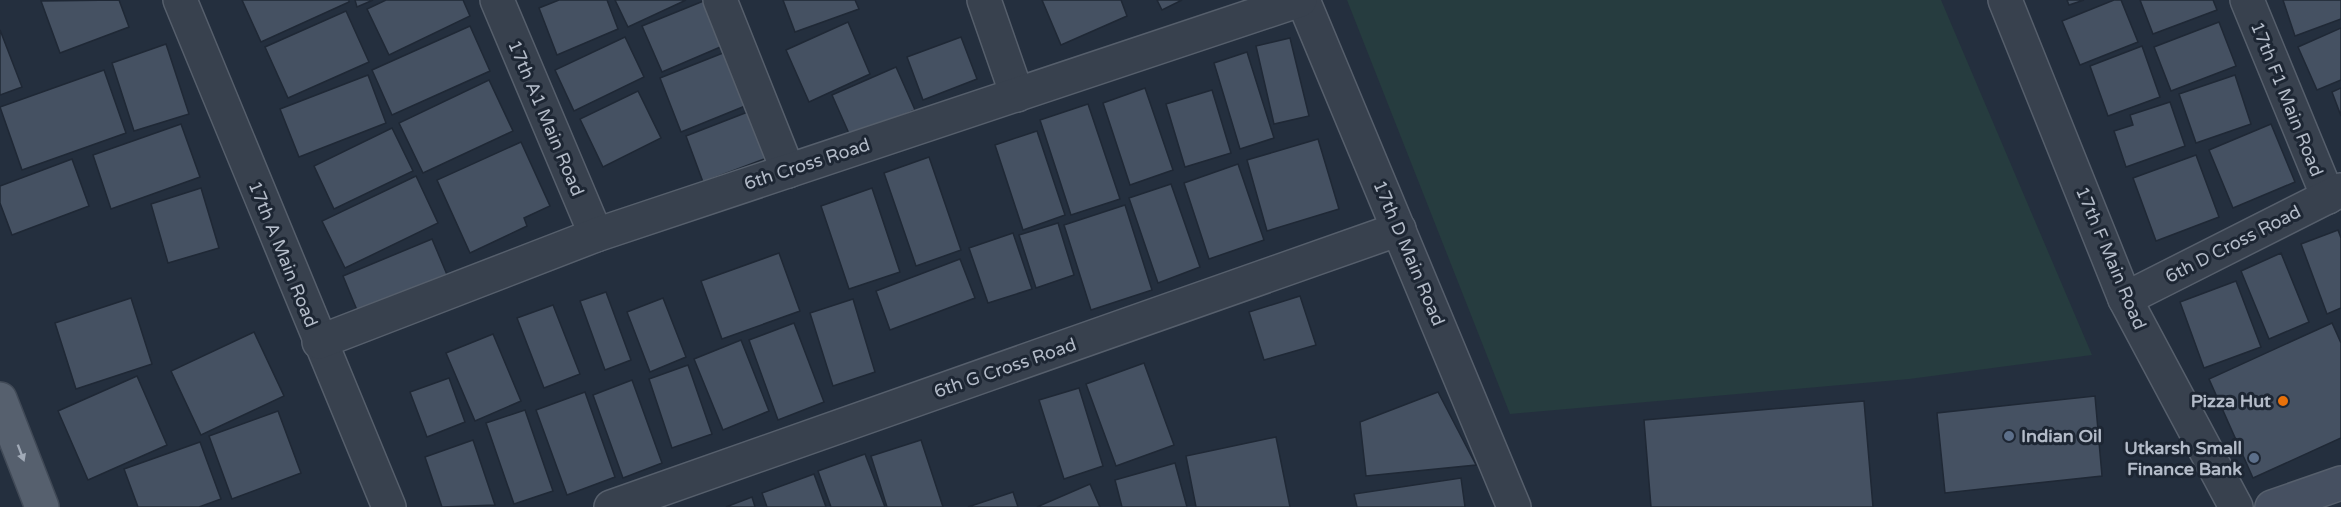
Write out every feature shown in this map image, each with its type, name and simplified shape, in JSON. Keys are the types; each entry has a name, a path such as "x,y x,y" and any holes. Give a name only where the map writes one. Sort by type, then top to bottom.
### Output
{"main road":[{"path":"0,399 42,507"},
{"path":"2272,507 2341,483"}],"street":[{"name":"17th A Main Road","path":"180,0 319,342 389,507"},
{"name":"17th A1 Main Road","path":"497,0 596,235"},
{"path":"720,0 788,171"},
{"path":"984,0 1017,95"},
{"name":"6th Cross Road","path":"319,342 596,235 1301,0"},
{"name":"17th D Main Road","path":"1301,0 1514,507"},
{"name":"17th F Main Road","path":"2005,0 2125,299 2236,507"},
{"name":"17th F1 Main Road","path":"2247,0 2334,194"},
{"name":"6th D Cross Road","path":"2125,299 2334,194"},
{"name":"6th G Cross Road","path":"611,507 1399,230"}],"green space":[{"path":"1347,0 1941,0 2092,355 1909,379 1510,414"}],"building":[{"path":"119,0 129,27 60,53 41,1"},
{"path":"242,0 349,0 349,2 261,42"},
{"path":"355,0 373,0 357,7"},
{"path":"386,0 463,0 470,16 389,55 367,9"},
{"path":"559,0 607,0 618,29 557,55 539,8"},
{"path":"615,0 686,0 628,27"},
{"path":"706,0 725,45 662,72 642,26"},
{"path":"783,0 855,0 859,9 795,32"},
{"path":"1042,0 1121,0 1127,16 1061,45"},
{"path":"1157,0 1182,0 1162,10"},
{"path":"2067,0 2084,0 2069,5"},
{"path":"2114,0 2121,0 2138,42 2080,65 2062,21"},
{"path":"2140,0 2213,0 2217,10 2153,34"},
{"path":"2283,0 2341,0 2341,19 2295,36"},
{"path":"346,11 369,62 288,98 265,47"},
{"path":"848,22 870,74 809,102 786,50"},
{"path":"2219,22 2236,66 2171,91 2154,47"},
{"path":"470,26 490,71 392,115 372,70"},
{"path":"2341,28 2341,80 2317,90 2298,47"},
{"path":"0,30 22,87 0,95"},
{"path":"625,37 644,77 574,111 555,70"},
{"path":"961,37 977,79 923,100 907,57"},
{"path":"1290,38 1309,116 1274,124 1256,46"},
{"path":"166,44 189,114 134,131 112,63"},
{"path":"2142,46 2160,97 2108,116 2090,66"},
{"path":"728,51 750,104 681,132 660,78"},
{"path":"1247,52 1274,138 1240,149 1214,63"},
{"path":"896,67 915,110 851,138 832,95"},
{"path":"104,70 126,133 22,170 0,107"},
{"path":"368,75 386,123 299,157 280,109"},
{"path":"2235,75 2251,124 2196,143 2179,94"},
{"path":"489,80 513,131 423,173 399,123"},
{"path":"1145,88 1173,170 1130,185 1103,103"},
{"path":"2341,88 2341,116 2332,92"},
{"path":"1212,90 1231,153 1185,167 1166,104"},
{"path":"638,91 661,138 603,167 580,119"},
{"path":"2170,102 2185,146 2126,167 2114,131 2133,125 2130,115"},
{"path":"1088,104 1120,199 1071,215 1040,120"},
{"path":"758,108 775,155 703,182 686,136"},
{"path":"181,124 200,177 111,209 93,155"},
{"path":"2271,124 2295,182 2233,208 2209,150"},
{"path":"392,128 413,171 334,209 314,166"},
{"path":"1037,131 1065,215 1023,230 995,145"},
{"path":"1318,139 1339,209 1267,231 1247,160"},
{"path":"521,142 550,206 524,218 527,226 470,253 437,180"},
{"path":"2196,155 2219,217 2156,241 2133,178"},
{"path":"929,157 961,250 916,266 884,173"},
{"path":"72,159 89,206 12,235 0,203 0,186"},
{"path":"1238,164 1264,240 1209,259 1184,183"},
{"path":"416,176 438,223 345,268 322,221"},
{"path":"1171,184 1200,267 1158,283 1129,198"},
{"path":"201,188 219,248 168,263 151,204"},
{"path":"872,188 900,272 849,289 821,206"},
{"path":"1125,205 1152,290 1091,310 1064,225"},
{"path":"1058,223 1074,275 1036,288 1019,235"},
{"path":"2338,230 2341,238 2341,308 2327,314 2301,244"},
{"path":"1013,233 1032,289 988,303 969,248"},
{"path":"432,239 448,277 359,315 343,276"},
{"path":"779,253 800,311 722,339 701,281"},
{"path":"2281,253 2309,322 2269,339 2241,271"},
{"path":"960,259 975,298 890,330 876,291"},
{"path":"2236,281 2261,347 2204,368 2180,302"},
{"path":"606,292 631,360 605,370 580,301"},
{"path":"1300,296 1316,345 1264,360 1249,312"},
{"path":"131,298 152,364 76,389 55,323"},
{"path":"663,298 686,357 650,372 627,312"},
{"path":"853,299 875,372 833,386 810,313"},
{"path":"553,305 580,374 544,388 517,318"},
{"path":"794,323 824,402 778,420 749,340"},
{"path":"2332,323 2341,343 2341,438 2253,478 2209,379"},
{"path":"254,332 284,396 201,435 171,371"},
{"path":"493,334 521,401 475,421 446,353"},
{"path":"741,340 769,411 723,430 694,359"},
{"path":"1144,363 1174,445 1116,466 1086,384"},
{"path":"688,365 712,434 672,448 649,379"},
{"path":"137,376 167,445 88,480 58,411"},
{"path":"449,378 465,422 427,437 410,392"},
{"path":"632,380 662,463 623,478 593,395"},
{"path":"1079,388 1103,466 1064,479 1039,400"},
{"path":"585,392 615,477 567,495 536,410"},
{"path":"1438,392 1476,465 1366,476 1360,422"},
{"path":"2095,396 2102,476 1945,493 1937,413"},
{"path":"1864,401 1873,507 1651,507 1644,420"},
{"path":"525,410 553,491 514,504 486,423"},
{"path":"278,411 301,473 232,499 209,436"},
{"path":"1276,437 1290,507 1196,507 1186,456"},
{"path":"473,440 495,505 442,507 425,457"},
{"path":"921,440 943,507 887,507 871,456"},
{"path":"200,442 221,499 199,507 138,507 124,469"},
{"path":"865,454 885,507 831,507 818,471"},
{"path":"1175,463 1187,507 1122,507 1115,480"},
{"path":"814,474 826,507 767,507 762,493"},
{"path":"1461,478 1465,507 1357,507 1354,494"},
{"path":"1090,484 1100,507 1037,507"},
{"path":"1013,492 1018,507 968,507"},
{"path":"752,497 755,507 726,507"}],"place":[{"name":"Pizza Hut","path":"2283,401"},
{"name":"Indian Oil","path":"2009,436"},
{"name":"Utkarsh Small Finance Bank","path":"2254,458"}]}
